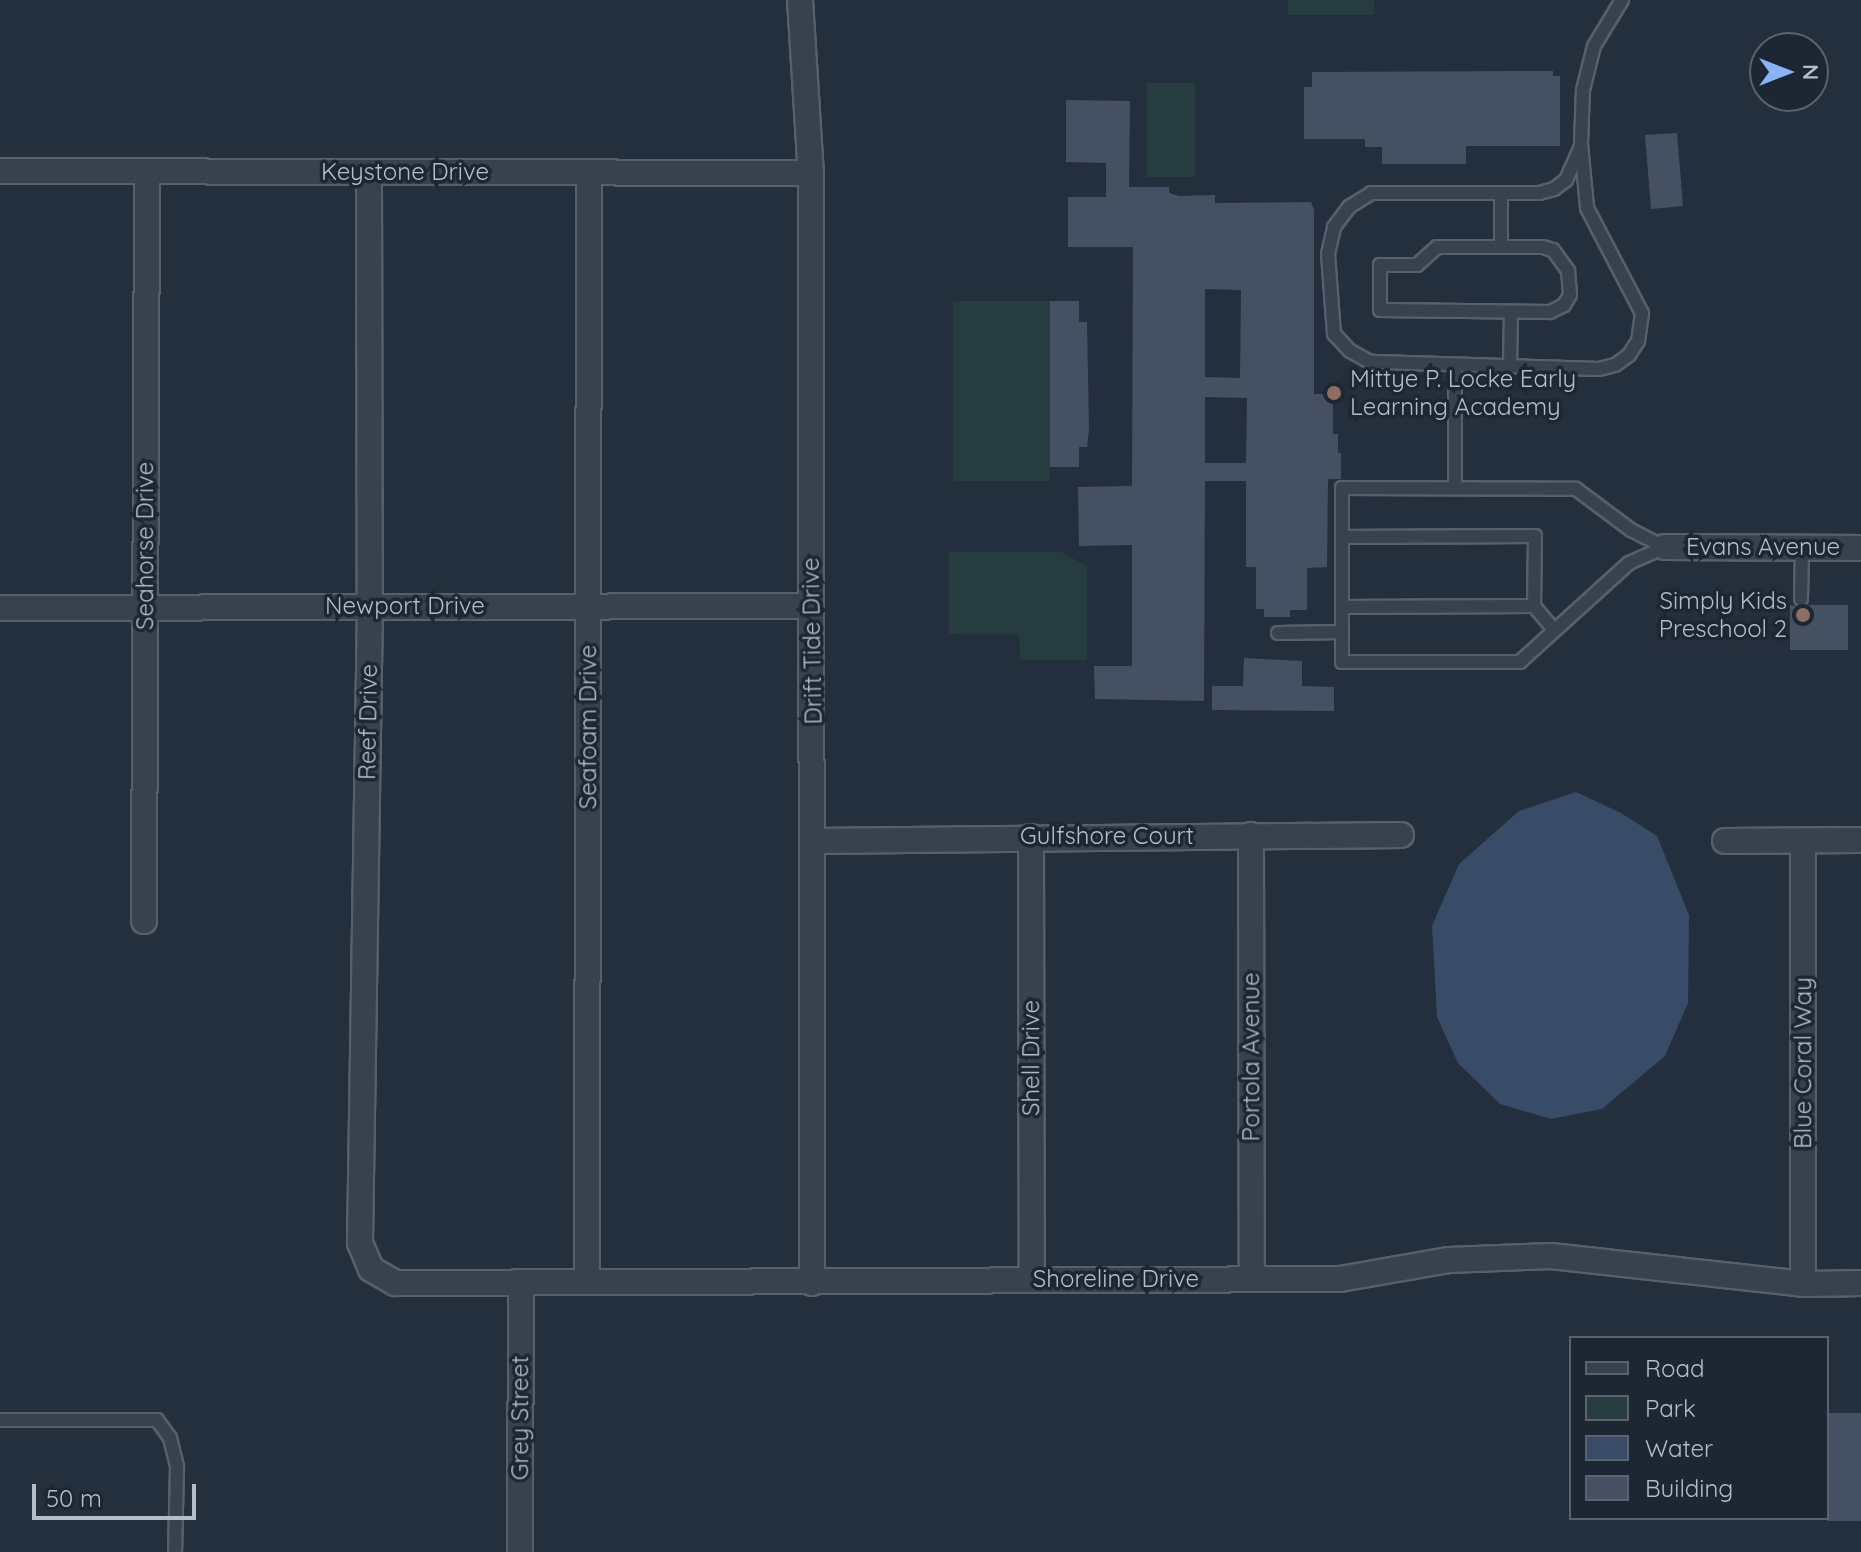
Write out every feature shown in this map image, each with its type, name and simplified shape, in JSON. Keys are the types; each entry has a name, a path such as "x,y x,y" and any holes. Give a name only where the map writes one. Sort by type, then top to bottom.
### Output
{"street":[{"name":"Drift Tide Drive","path":"800,0 811,173 812,1283"},
{"name":"Keystone Drive","path":"0,171 811,173"},
{"name":"Seahorse Drive","path":"144,921 147,171"},
{"name":"Reef Drive","path":"369,172 370,606 360,1243 371,1269"},
{"name":"Seafoam Drive","path":"587,1282 589,172"},
{"name":"Evans Avenue","path":"1665,547 1861,548"},
{"name":"Newport Drive","path":"0,608 811,606"},
{"name":"Portola Avenue","path":"1251,835 1252,1278"},
{"name":"Gulfshore Court","path":"814,841 1401,835"},
{"name":"Shell Drive","path":"1031,837 1032,1279"},
{"path":"1725,841 1861,840"},
{"name":"Blue Coral Way","path":"1803,841 1803,1284"},
{"name":"Shoreline Drive","path":"371,1269 395,1283 1340,1279 1449,1260 1551,1256 1803,1284 1861,1283"},
{"name":"Grey Street","path":"520,1552 521,1284"}],"lane":[{"path":"1581,146 1566,180 1554,189 1501,193 1371,193 1349,207 1334,227 1328,254 1329,311 1334,334 1350,351 1370,362 1599,369 1622,360 1638,341 1642,313 1587,208 1581,146 1583,90 1594,46 1622,0"},
{"path":"1501,193 1501,247"},
{"path":"1437,247 1501,247 1553,250 1568,271 1570,282 1570,295 1558,310 1380,310 1380,265 1417,265 1437,247"},
{"path":"1510,366 1511,312"},
{"path":"1455,366 1455,487"},
{"path":"1342,488 1576,489 1631,530 1665,547 1629,563 1520,662 1342,662 1342,488"},
{"path":"1342,537 1535,536 1534,606 1554,630"},
{"path":"1801,599 1802,548"},
{"path":"1342,607 1534,606"},
{"path":"1278,633 1342,632"},
{"path":"0,1420 157,1420 170,1438 177,1467 175,1552"}],"green space":[{"path":"1288,0 1374,0 1374,15 1288,15"},
{"path":"1147,83 1195,83 1195,177 1147,177"},
{"path":"953,301 1050,301 1050,481 953,481"},
{"path":"949,552 1061,552 1087,566 1087,660 1020,660 1019,635 949,634"}],"water":[{"path":"1576,792 1621,813 1657,836 1689,915 1688,1003 1665,1056 1602,1109 1551,1119 1500,1104 1458,1063 1437,1017 1432,926 1459,864 1519,811"}],"building":[{"path":"1553,71 1553,76 1560,76 1560,146 1466,146 1466,164 1382,164 1382,147 1365,147 1365,139 1304,139 1304,87 1312,87 1312,72"},
{"path":"1066,100 1130,101 1129,187 1169,187 1169,193 1179,196 1215,195 1215,203 1311,202 1314,210 1314,394 1333,394 1333,434 1338,434 1338,453 1341,453 1341,479 1328,479 1327,567 1307,568 1307,610 1290,610 1290,617 1264,617 1264,609 1256,609 1256,567 1246,567 1246,481 1205,481 1204,701 1095,699 1094,666 1132,666 1132,545 1079,546 1078,487 1132,486 1133,247 1068,247 1068,197 1106,197 1106,163 1066,162","holes":["1205,289 1241,290 1240,378 1205,377","1205,397 1247,398 1246,463 1205,463"]},
{"path":"1677,133 1683,206 1651,209 1645,135"},
{"path":"1050,301 1079,301 1079,322 1087,322 1089,430 1087,447 1079,447 1079,467 1050,467"},
{"path":"1790,605 1802,608 1808,605 1848,605 1848,650 1790,650"},
{"path":"1244,658 1302,661 1302,686 1334,687 1334,711 1212,710 1212,686 1243,686"},
{"path":"1829,1413 1861,1413 1861,1521 1827,1521"}],"place":[{"name":"Mittye P. Locke Early Learning Academy","path":"1334,393"},
{"name":"Simply Kids Preschool 2","path":"1803,615"}]}
